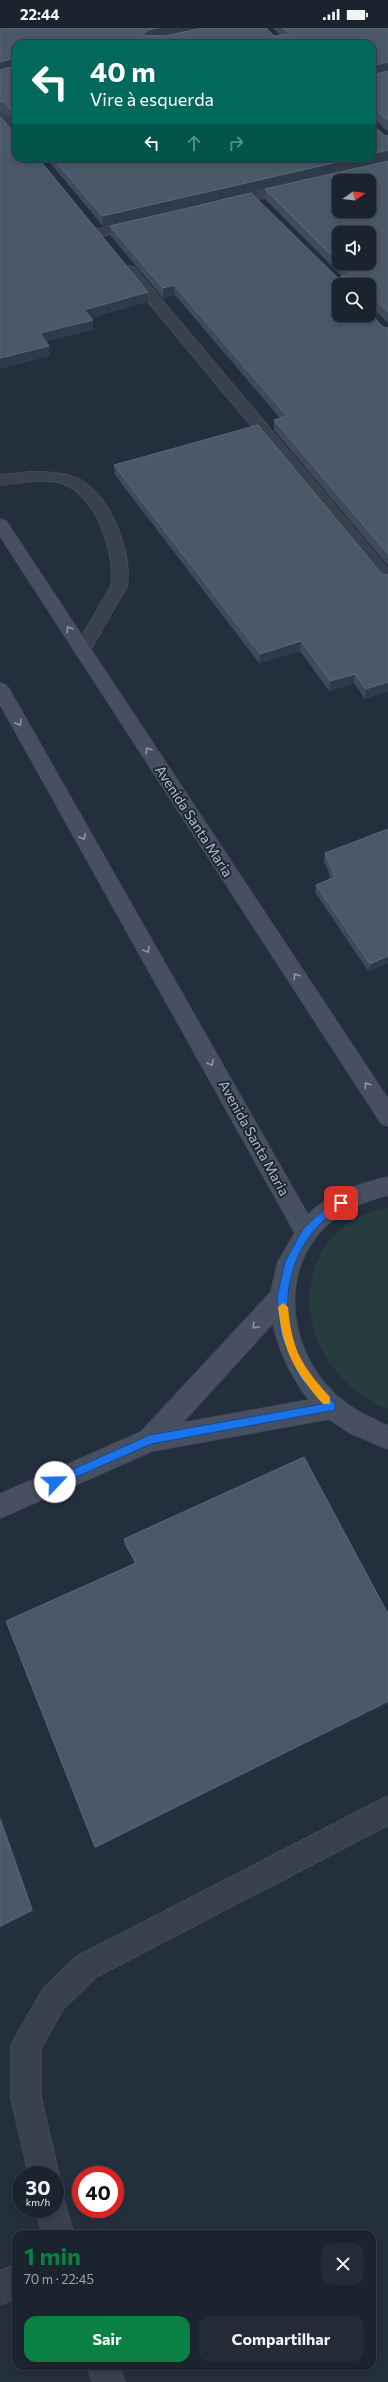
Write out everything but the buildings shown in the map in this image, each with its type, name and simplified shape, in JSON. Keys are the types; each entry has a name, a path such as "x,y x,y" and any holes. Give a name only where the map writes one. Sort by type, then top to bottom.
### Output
{"main road":[{"name":"Avenida Santa Maria","path":"0,524 388,1117"},
{"name":"Avenida Santa Maria","path":"2,696 306,1232"},
{"path":"388,1186 361,1193 331,1208 306,1232 289,1262 282,1297 286,1336 303,1374 332,1407 363,1428 388,1438"},
{"path":"150,1440 282,1297"},
{"path":"0,1506 150,1440 332,1407"}],"street":[{"path":"0,116 12,130"},
{"path":"214,206 306,184"},
{"path":"253,196 264,207"},
{"path":"98,233 152,220"},
{"path":"88,221 108,245"},
{"path":"118,257 388,580"},
{"path":"0,480 53,477 78,485 99,508 106,522 120,562 119,586 82,650"},
{"path":"42,2166 26,2098 26,2045 52,1999 86,1967 388,1810"},
{"path":"54,2218 57,2230"},
{"path":"0,2289 12,2282"},
{"path":"104,2370 109,2382"}],"green space":[{"path":"388,1207 388,1409 370,1401 354,1389 345,1381 326,1358 315,1332 310,1305 312,1279 321,1254 336,1233 359,1217"}],"slow traffic":[{"path":"283,1307 286,1336 303,1374 326,1400"}],"route":[{"path":"55,1482 150,1440 332,1407 303,1374 286,1336 282,1297 289,1262 306,1232 331,1208 341,1203"}]}
